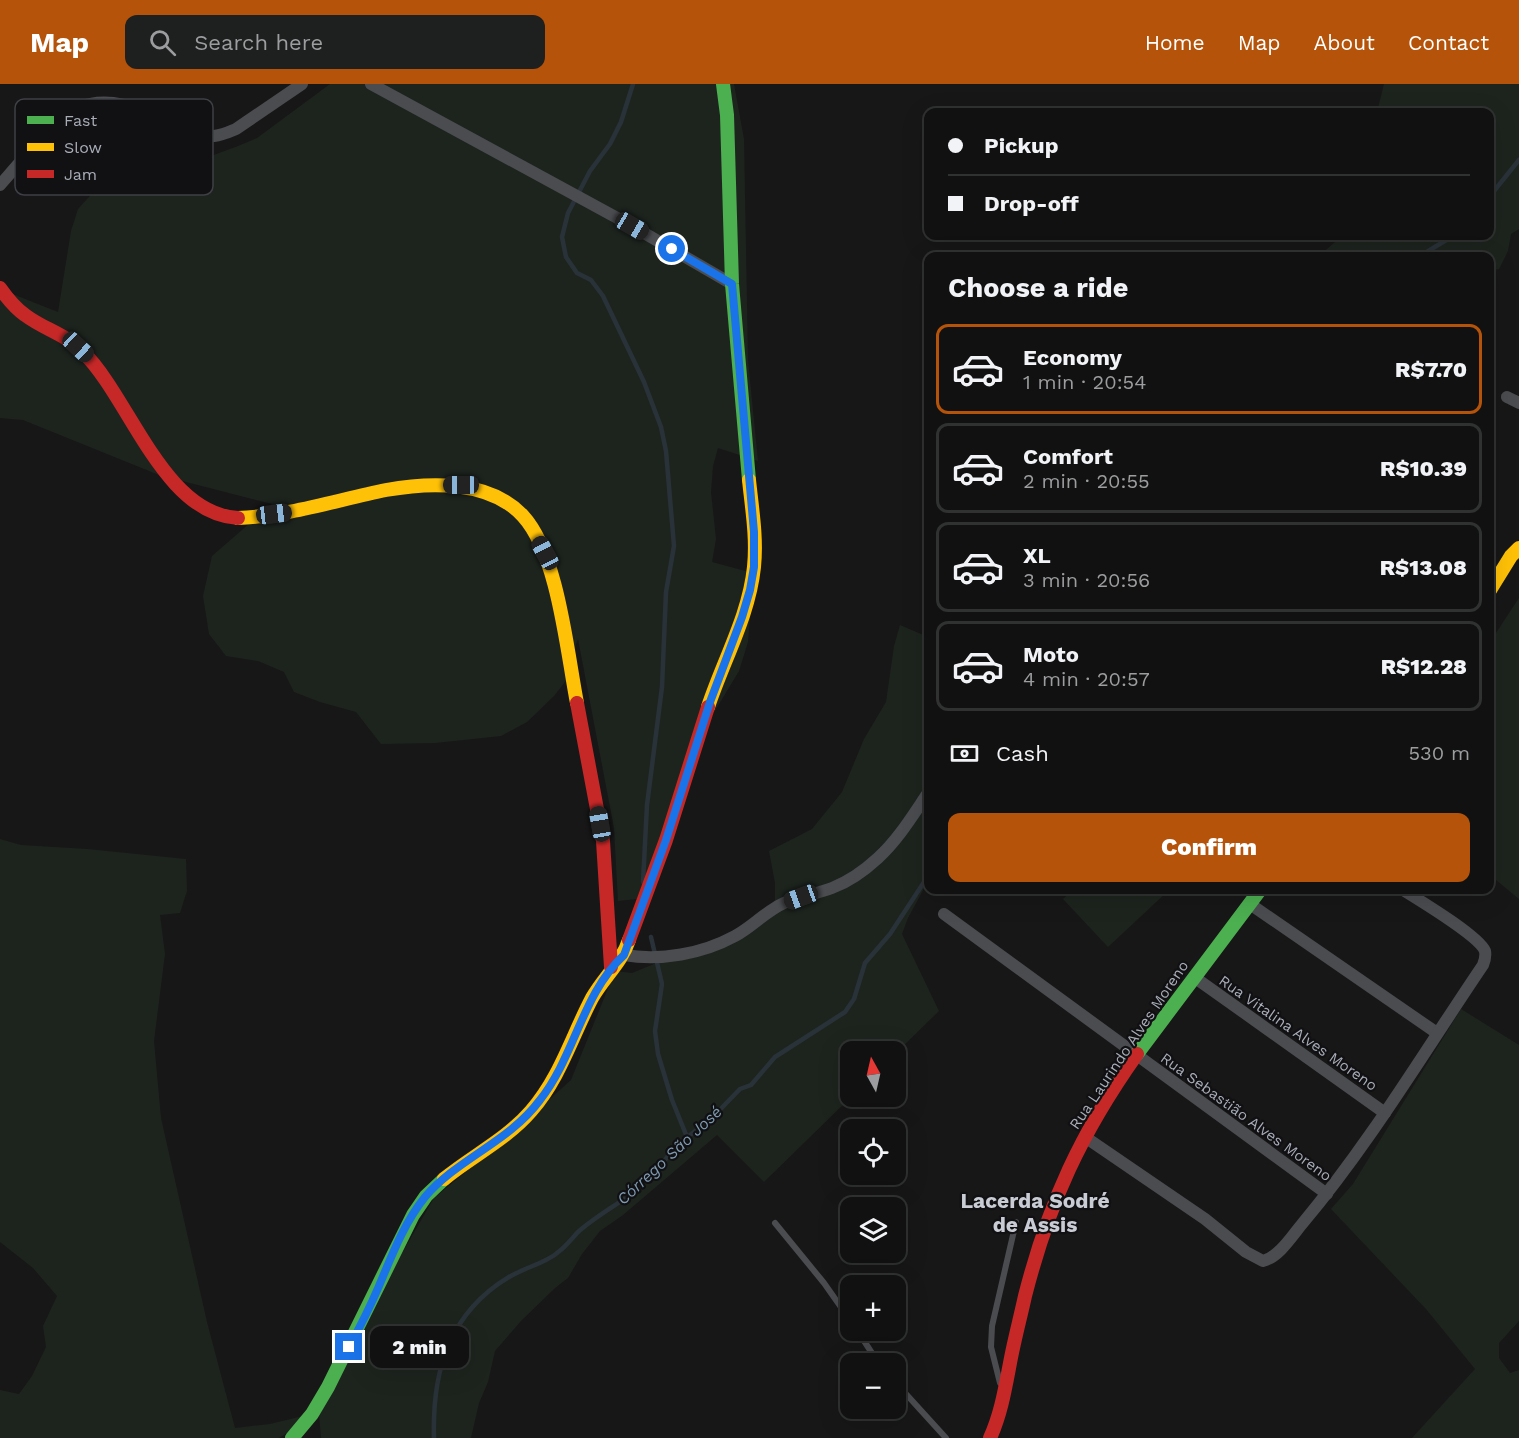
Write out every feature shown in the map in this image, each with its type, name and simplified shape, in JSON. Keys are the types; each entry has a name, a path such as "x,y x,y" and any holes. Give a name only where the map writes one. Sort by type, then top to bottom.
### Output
{"street":[{"path":"213,136 224,135 236,129 302,84"},
{"path":"371,84 632,226 732,284"},
{"path":"292,1438 302,1429 327,1388 360,1327 414,1213 426,1196 444,1179 504,1136 526,1118 542,1099 581,1019 611,968 624,955 666,840 710,702 742,617 754,567 754,532 732,284 727,115 723,84"},
{"path":"0,185 15,169"},
{"path":"0,288 23,314 65,337 89,357 107,380 180,490 196,505 217,515 241,518 290,512 420,485 461,485 487,493 514,506 530,525 545,553 556,592 603,841 611,968"},
{"path":"1507,398 1519,403"},
{"path":"1494,584 1511,556 1519,548"},
{"path":"624,955 643,958 671,956 714,945 736,936 784,903 833,888 878,858 924,798"},
{"name":"Rua Laurindo Alves Moreno","path":"990,1438 1003,1400 1040,1240 1068,1167 1137,1056 1257,894"},
{"path":"1085,1137 1205,1219 1246,1252 1263,1261 1275,1255 1327,1194 1385,1113 1483,965 1485,952 1481,945 1409,894"},
{"path":"1250,904 1437,1033"},
{"name":"Rua Sebastião Alves Moreno","path":"944,914 1327,1194"},
{"name":"Rua Vitalina Alves Moreno","path":"1194,977 1385,1113"}],"lane":[{"path":"1003,1400 991,1347 992,1326 1016,1222"},
{"path":"775,1223 840,1306"},
{"path":"906,1394 946,1438"}],"shaded area":[{"path":"330,84 734,84 744,139 748,360 758,461 718,448 713,466 711,492 716,539 712,562 749,572 748,642 739,671 701,734 637,899 618,901 614,828 578,639 572,655 568,678 554,696 527,722 501,736 435,743 381,744 356,712 294,692 284,672 258,661 226,656 209,634 203,596 212,556 272,504 159,475 23,420 0,418 0,289 58,312 71,231 78,209 91,195 213,195 213,155 257,138"},
{"path":"1384,84 1519,84 1519,229 1511,234 1508,251 1499,269 1494,270 1494,252 1324,252 1337,240 1494,240 1494,108 1378,108"},
{"path":"1519,598 1519,899 1494,878 1494,636"},
{"path":"900,625 924,635 924,888 902,934 939,1011 906,1043 906,1041 840,1041 841,1107 764,1182 717,1135 623,1215 600,1231 582,1254 568,1278 521,1321 495,1351 471,1438 321,1438 319,1413 279,1438 0,1438 0,1390 19,1394 32,1376 46,1347 43,1326 57,1296 33,1268 0,1242 0,839 21,845 186,859 187,891 180,913 160,915 165,954 154,1041 161,1118 207,1322 235,1428 270,1424 319,1412 405,1248 434,1198 501,1143 571,1080 615,971 632,973 754,923 775,900 775,883 769,851 812,829 842,792 864,739 886,702 894,646"},
{"path":"1069,894 1165,894 1108,947 1063,899"},
{"path":"1461,1009 1519,1045 1519,1321 1499,1343 1499,1358 1510,1373 1519,1370 1519,1438 1412,1438 1475,1369 1426,1309 1331,1209 1353,1184"}],"waterway":[{"path":"633,84 621,122 610,144 590,171 568,213 562,237 566,257 577,273 591,280 603,296 644,382 661,427 666,451 674,546 666,592 662,687 647,805 643,882"},
{"name":"Córrego São José","path":"1494,191 1519,160"},
{"name":"Córrego São José","path":"1427,252 1446,240"},
{"name":"Córrego São José","path":"434,1438 436,1390 441,1367 458,1326 472,1308 488,1292 509,1277 555,1255 583,1228 633,1193 638,1183 664,1161 678,1144 710,1120 740,1089 751,1085 775,1057 845,1012 854,999 865,963 890,934 924,882"},
{"path":"651,937 662,984 655,1031 658,1054 672,1100 687,1137"}],"traffic: fast":[{"path":"723,84 727,115 732,284 749,480"},
{"path":"1137,1054 1257,894"},
{"path":"292,1438 312,1414 328,1387 413,1215 426,1196 444,1179"}],"traffic: slow":[{"path":"708,707 741,621 751,585 755,545 749,480"},
{"path":"238,518 275,514 403,487 440,485 477,490 509,504 523,516 535,533 545,554 565,631 577,703"},
{"path":"1494,584 1511,556 1519,548"},
{"path":"444,1179 500,1139 531,1111 550,1085 592,998 622,955 629,940"}],"traffic: jam":[{"path":"0,288 21,312 69,340 83,352 100,372 168,476 189,497 212,512 238,518"},
{"path":"577,703 603,841 611,967"},
{"path":"629,940 666,840 708,707"},
{"path":"990,1438 1002,1401 1034,1262 1056,1199 1099,1112 1137,1054"}],"district":[{"name":"Lacerda Sodré de Assis","path":"1035,1213"}],"route":[{"path":"349,1347 406,1227 426,1196 444,1179 526,1118 542,1099 596,992 611,968 624,955 666,840 710,702 730,653 746,604 754,567 754,532 732,284 672,249"}]}
